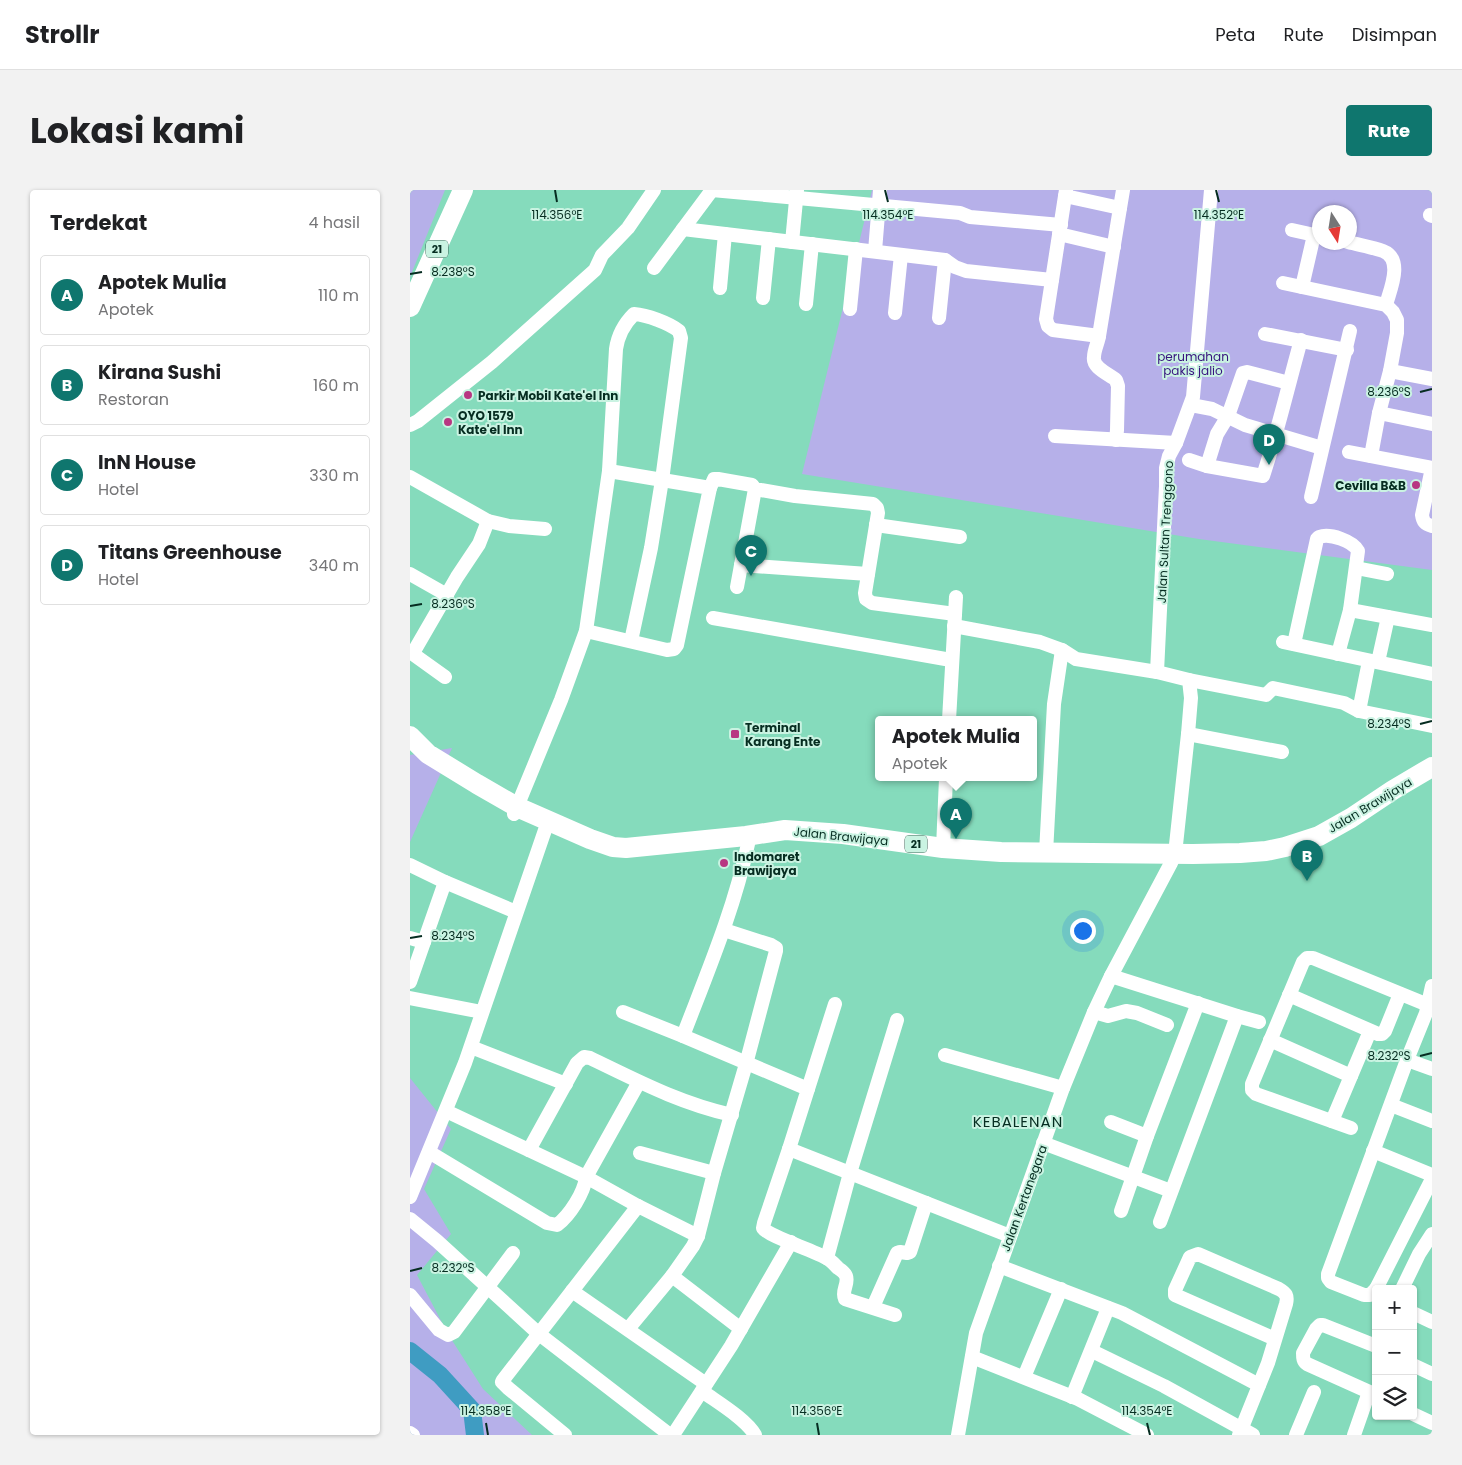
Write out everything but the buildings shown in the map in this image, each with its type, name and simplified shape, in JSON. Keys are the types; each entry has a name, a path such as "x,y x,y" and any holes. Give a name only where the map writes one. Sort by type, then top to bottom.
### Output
{"highway":[{"name":"21","path":"410,276 450,190"},
{"name":"21","path":"410,307 463,190"},
{"name":"Jalan Brawijaya","path":"410,736 428,754 477,784 545,830 602,855 622,859 642,859 784,840 833,841 961,857 1173,858 1266,851 1319,836 1432,767"},
{"name":"Jalan Brawijaya","path":"410,755 438,775 515,811 613,847 626,848 746,836 784,830 843,834 943,848 1173,858 1218,862 1278,858 1305,850 1350,829 1432,776"}],"street":[{"path":"410,425 492,362 595,270 600,259 628,228 654,190"},
{"path":"654,268 712,190 796,194 878,205 960,212 970,217 1060,230 1114,247"},
{"path":"874,251 880,190"},
{"path":"1116,440 1118,430 1118,386 1116,380 1094,363 1094,357 1123,190"},
{"name":"Jalan Sultan Trenggono","path":"1157,672 1166,468 1169,456 1191,405 1194,389 1212,190"},
{"path":"1099,336 1053,330 1048,326 1046,319 1066,193 1120,208"},
{"path":"792,242 796,194"},
{"path":"682,229 945,260 955,267 966,271 1052,280"},
{"path":"1292,230 1312,234"},
{"path":"720,288 725,234"},
{"path":"763,298 769,239"},
{"path":"806,304 812,244"},
{"path":"1357,244 1383,251 1394,260 1392,283 1386,306"},
{"path":"850,309 856,249"},
{"path":"1302,287 1313,250"},
{"path":"895,313 901,255"},
{"path":"939,318 945,260"},
{"path":"1283,283 1386,306 1393,312 1398,326 1371,456"},
{"path":"515,811 561,700 586,631 610,471 617,340 620,332 634,314 674,327 679,331 681,338 651,548 631,642"},
{"path":"1311,497 1350,331"},
{"path":"1265,334 1347,350"},
{"path":"1189,460 1207,466 1263,476 1277,435 1288,383 1301,340"},
{"path":"1390,371 1432,379"},
{"path":"1207,466 1217,434 1220,412 1243,373 1288,383"},
{"path":"1191,405 1220,412 1245,425 1322,448"},
{"path":"1379,413 1432,424"},
{"path":"1055,436 1176,443"},
{"path":"1349,452 1432,468 1422,514 1422,520 1427,525 1432,526"},
{"path":"610,471 710,488"},
{"path":"410,477 488,521 509,526 545,529"},
{"path":"586,631 667,650 674,649 678,645 710,488 714,479 718,479 752,485 755,489 795,496 873,504 877,508 878,513 865,593 866,599 872,603 954,620 1040,642 1062,650 1076,660 1157,672 1266,695 1273,688 1283,689 1344,703 1359,711 1432,726"},
{"path":"737,587 755,489"},
{"path":"445,677 411,652 479,544 488,521"},
{"path":"876,525 960,537"},
{"path":"1338,654 1350,610 1358,551 1354,545 1329,535 1319,536 1288,643 1338,654 1374,661 1432,674"},
{"path":"741,565 868,574"},
{"path":"1356,568 1387,574"},
{"path":"410,574 447,595"},
{"path":"949,716 956,597"},
{"path":"1350,610 1432,625"},
{"path":"1359,711 1388,617"},
{"path":"713,618 951,660"},
{"path":"1046,852 1054,704 1062,650"},
{"path":"1173,858 1188,734 1191,698 1189,680"},
{"path":"1188,734 1282,752"},
{"path":"943,848 946,781"},
{"path":"410,1197 471,1047 545,830"},
{"path":"683,1036 724,930 744,864 748,844"},
{"name":"Jalan Kertanegara","path":"958,1435 976,1333 1063,1088 1111,976 1173,858"},
{"path":"410,865 516,912"},
{"path":"410,982 445,882"},
{"path":"628,1329 672,1276 698,1236 776,951 776,948 771,945 724,930"},
{"path":"410,938 424,942"},
{"path":"1351,1128 1254,1092 1252,1084 1303,962 1307,958 1313,958 1400,994 1429,1011"},
{"path":"1111,976 1260,1022"},
{"path":"1372,1293 1364,1295 1331,1282 1328,1274 1408,1060 1429,1011 1432,986"},
{"path":"1289,995 1378,1034 1384,1033 1400,994"},
{"path":"410,998 482,1012"},
{"path":"1121,1211 1147,1136 1198,1003"},
{"path":"835,1004 763,1228 788,1249 827,1258 846,1274 847,1279 843,1293 845,1298 895,1315"},
{"path":"1094,1012 1108,1016 1126,1011 1137,1013 1167,1025"},
{"path":"623,1012 808,1088"},
{"path":"1160,1222 1237,1016"},
{"path":"827,1258 850,1173 897,1020"},
{"path":"1332,1122 1370,1031"},
{"path":"1270,1040 1351,1076"},
{"path":"471,1047 566,1084"},
{"path":"945,1055 1063,1088"},
{"path":"529,1150 577,1063 584,1057 590,1058 674,1098 732,1115"},
{"path":"1408,1060 1432,1070"},
{"path":"429,1152 547,1223 557,1225 564,1220 585,1187 586,1177 639,1082"},
{"path":"1391,1105 1432,1121"},
{"path":"446,1111 586,1177 698,1236"},
{"path":"1111,1122 1147,1136"},
{"path":"1043,1143 1171,1191"},
{"path":"789,1149 1010,1236"},
{"path":"1374,1151 1432,1177 1378,1285"},
{"path":"640,1153 714,1173"},
{"path":"872,1307 897,1254 900,1252 910,1252 926,1203"},
{"path":"565,1435 502,1382 638,1206"},
{"path":"410,1219 437,1241 539,1334 672,1435 741,1330 788,1249"},
{"path":"1404,1285 1419,1254 1432,1234"},
{"path":"410,1295 439,1330 444,1334 454,1332 514,1253"},
{"path":"1092,1351 1164,1386 1244,1433 1268,1363 1286,1304 1287,1298 1285,1293 1198,1254 1190,1257 1175,1290 1176,1295 1275,1340"},
{"path":"1419,1254 1432,1261"},
{"path":"999,1266 1122,1313 1259,1385"},
{"path":"672,1276 741,1330"},
{"path":"1024,1377 1061,1289"},
{"path":"572,1290 628,1329 704,1387 751,1429 755,1435"},
{"path":"1072,1397 1108,1308"},
{"path":"1417,1315 1432,1322"},
{"path":"1372,1344 1320,1325 1316,1329 1303,1359 1307,1364 1372,1394"},
{"path":"972,1357 1072,1397 1147,1435"},
{"path":"1417,1367 1432,1374"},
{"path":"1296,1435 1314,1392"},
{"path":"1354,1435 1372,1396"},
{"path":"1417,1416 1432,1424"}],"green space":[{"path":"410,190 445,190 410,277"},
{"name":"perumahan pakis jalio","path":"872,190 1432,190 1432,570 1199,539 802,474"},
{"path":"452,748 410,842 410,755"},
{"path":"410,1078 451,1129 424,1189 451,1234 417,1275 448,1334 483,1389 532,1435 410,1435"}],"waterway":[{"path":"410,1351 440,1375 472,1410 475,1435"}],"place":[{"name":"Parkir Mobil Kate'el Inn","path":"468,395"},
{"name":"OYO 1579 Kate'el Inn","path":"448,422"},
{"name":"Titans Greenhouse","path":"1269,465"},
{"name":"Cevilla B&B","path":"1416,485"},
{"name":"InN House","path":"751,576"},
{"name":"Terminal Karang Ente","path":"735,734"},
{"name":"Apotek Mulia","path":"956,839"},
{"name":"Indomaret Brawijaya","path":"724,863"},
{"name":"Kirana Sushi","path":"1307,881"}],"district":[{"name":"KEBALENAN","path":"1018,1121"}]}
